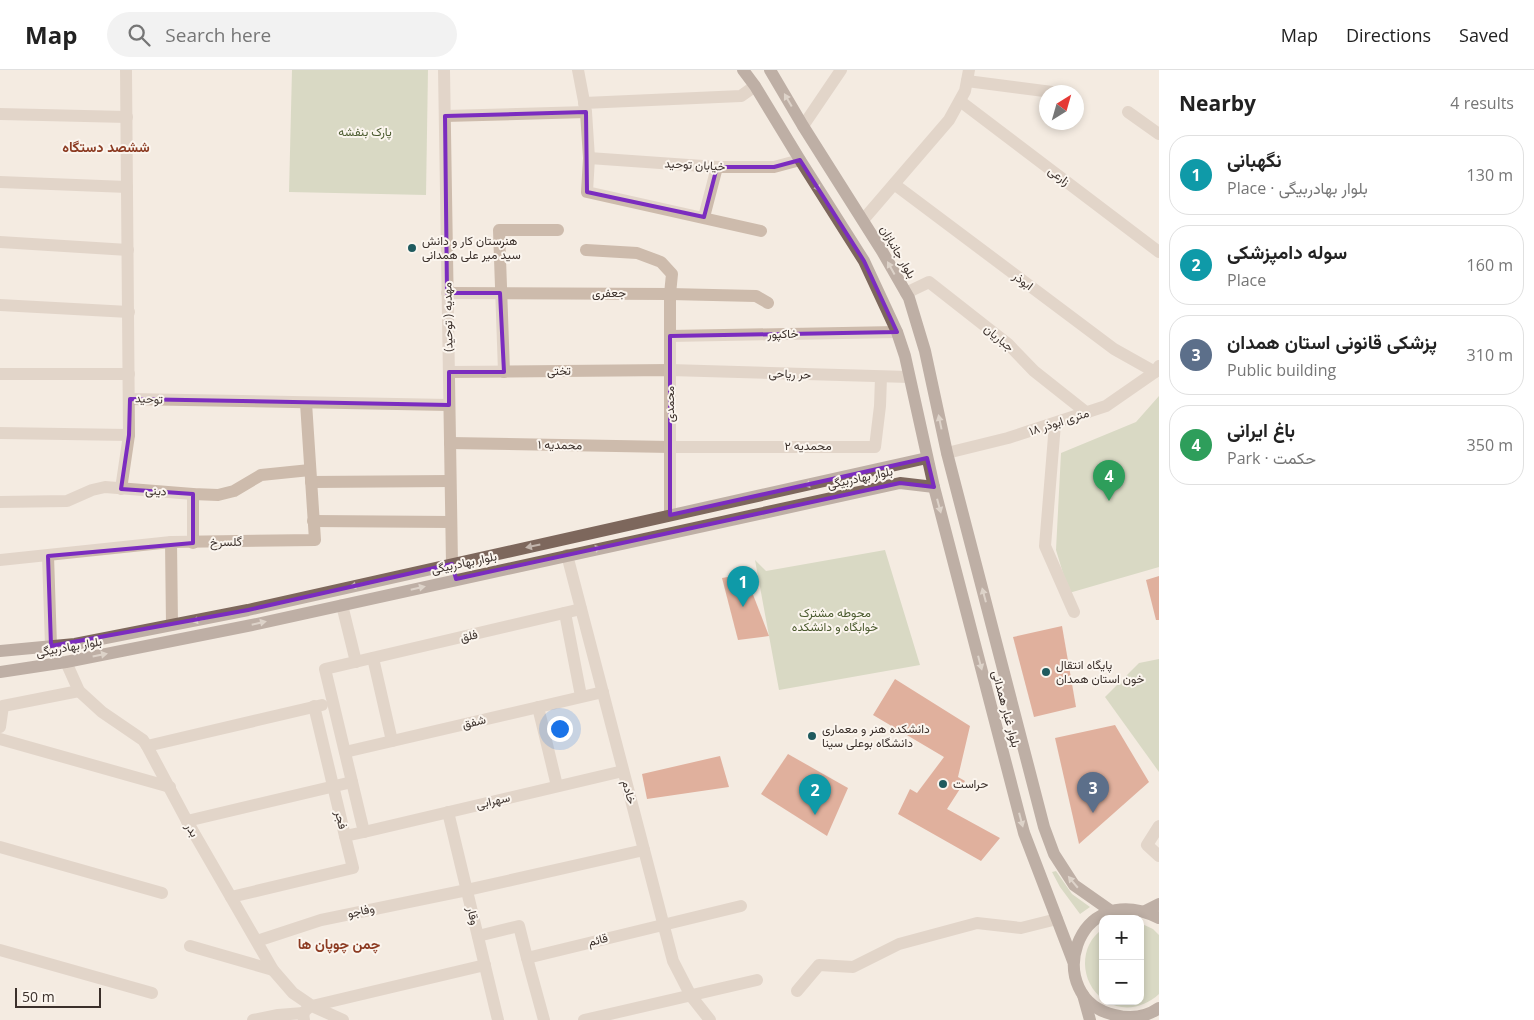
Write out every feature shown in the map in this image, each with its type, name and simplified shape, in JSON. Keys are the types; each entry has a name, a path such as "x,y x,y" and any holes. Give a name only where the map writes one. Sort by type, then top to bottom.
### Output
{"main road":[{"path":"743,70 755,86 864,261 897,332 927,458"},
{"name":"بلوار جانبازان","path":"770,70 906,293 925,351 951,470"},
{"name":"بلوار غبار همدانی","path":"927,458 1024,833 1074,961 1076,977 1090,1020"},
{"name":"بلوار بهادربیگی","path":"0,651 75,644 248,610 927,458"},
{"name":"بلوار غبار همدانی","path":"951,470 1044,826 1054,854 1074,885 1112,911"},
{"name":"بلوار بهادربیگی","path":"0,672 66,662 252,625 900,483 934,487"},
{"path":"452,564 456,579"},
{"path":"1145,911 1159,904"},
{"path":"1074,961 1076,945 1084,930 1096,918 1112,911 1128,908 1145,911 1159,918"},
{"path":"1082,993 1094,1005 1108,1014 1125,1017 1157,1012"}],"street":[{"name":"توحید","path":"126,70 130,399 449,405"},
{"name":"مهدیه ( توحید)","path":"444,70 452,564"},
{"path":"578,70 585,107 589,158 587,192 761,231"},
{"path":"803,126 841,70"},
{"path":"863,220 948,120 965,91 968,75 1039,89"},
{"path":"445,116 741,96 755,86"},
{"name":"زارعی","path":"960,101 1159,252"},
{"path":"1128,112 1159,134"},
{"path":"0,114 127,117"},
{"name":"خیابان توحید","path":"589,158 717,167 774,167 800,160"},
{"path":"704,217 717,167"},
{"path":"0,182 127,186"},
{"name":"ابوذر","path":"894,184 1114,349 1157,369"},
{"path":"504,372 499,230 558,230"},
{"path":"0,242 128,250"},
{"name":"محمدی","path":"586,250 637,253 661,262 672,274 670,294 670,515"},
{"name":"جباریان","path":"906,293 929,282 1008,344 1034,371 1087,413"},
{"name":"جعفری","path":"448,293 756,296 768,303"},
{"path":"0,305 129,312"},
{"name":"خاکپور","path":"670,336 897,332"},
{"name":"۱۸ متری ابوذر","path":"947,453 1008,438 1106,406 1157,369"},
{"name":"تختی","path":"449,372 670,370"},
{"name":"حر ریاحی","path":"670,370 909,377"},
{"path":"0,374 129,374"},
{"name":"محمدیه ۲","path":"670,447 875,447 881,377"},
{"path":"120,489 129,435 130,399"},
{"name":"گلسرخ","path":"0,560 171,542 315,540 306,403"},
{"path":"1055,424 1045,546 1074,612"},
{"path":"0,433 129,435"},
{"name":"محمدیه ۱","path":"450,443 670,447"},
{"name":"دینی","path":"0,502 67,501 92,490 106,487 193,494 226,494 261,475 450,481"},
{"path":"193,494 193,543"},
{"path":"313,521 451,522"},
{"path":"171,542 172,625"},
{"name":"خادم","path":"567,555 673,961 691,996 710,1020"},
{"path":"48,556 51,646"},
{"path":"342,605 356,662"},
{"name":"فلق","path":"333,702 325,669 581,609"},
{"path":"564,613 581,696"},
{"path":"373,658 392,741"},
{"name":"بدر","path":"66,662 80,690 102,712 143,740 187,821 273,970 307,1013 343,1020"},
{"path":"0,728 3,706 80,690"},
{"name":"شفق","path":"345,752 602,692"},
{"path":"147,746 333,702"},
{"name":"فجر","path":"314,706 345,836 364,832 333,702"},
{"path":"538,707 557,786"},
{"path":"0,739 170,787"},
{"name":"سهرابی","path":"364,832 623,771"},
{"path":"187,821 352,782"},
{"name":"وقار","path":"448,812 498,1020"},
{"path":"1159,826 1147,845 1159,856"},
{"path":"231,897 353,868 345,836"},
{"path":"0,847 162,893"},
{"name":"وفاجو","path":"256,941 321,920 467,890 644,850"},
{"name":"قائم","path":"527,958 741,906"},
{"path":"797,991 819,966 852,967 899,944 977,923 1021,928 1057,919"},
{"path":"478,936 519,926 544,1020"},
{"path":"190,946 273,970"},
{"path":"0,950 152,993"},
{"path":"253,1020 278,1015 307,1013 485,965"},
{"path":"584,1020 757,980"}],"highlighted area":[{"path":"586,112 587,192 704,217 717,167 774,167 800,160 864,261 897,332 670,336 670,515 927,458 934,487 900,483 456,579 452,564 248,610 51,646 48,556 193,543 193,494 121,489 129,435 130,399 449,405 449,372 504,372 500,293 447,293 445,116"}],"green space":[{"name":"پارک بنفشه","path":"292,70 428,70 426,195 289,192"},
{"path":"1159,396 1159,567 1069,593 1056,550 1061,453 1136,422"},
{"name":"محوطه مشترک خوابگاه و دانشکده","path":"885,550 920,665 779,690 755,560 766,571"},
{"path":"1159,659 1159,772 1105,697 1139,663"},
{"path":"1056,871 1072,894 1090,907 1080,914 1060,887 1052,872"},
{"path":"1144,925 1153,929 1159,935 1159,994 1144,1004"},
{"path":"1099,932 1099,996 1090,984 1085,964 1089,944"},
{"path":"1113,1005 1141,1005 1134,1007"}],"building":[{"path":"745,574 769,636 738,640 722,578"},
{"path":"1159,576 1159,620 1156,620 1146,580"},
{"name":"پایگاه انتقال خون استان همدان","path":"1062,626 1076,707 1034,717 1013,637"},
{"path":"895,679 970,726 958,777 965,781 947,809 1000,838 981,861 898,814 910,789 917,793 944,757 873,715"},
{"path":"1115,725 1149,782 1079,844 1055,738"},
{"path":"788,754 848,788 827,836 761,794"},
{"path":"720,756 729,787 647,799 642,774"}],"place":[{"name":"هنرستان کار و دانش سید میر علی همدانی","path":"412,248"},
{"name":"باغ ایرانی","path":"1109,501"},
{"name":"نگهبانی","path":"743,607"},
{"name":"پایگاه انتقال خون استان همدان","path":"1046,672"},
{"name":"دانشکده هنر و معماری دانشگاه بوعلی سینا","path":"812,736"},
{"name":"حراست","path":"943,784"},
{"name":"پزشکی قانونی استان همدان","path":"1093,813"},
{"name":"سوله دامپزشکی","path":"815,815"}],"district":[{"name":"ششصد دستگاه","path":"106,147"},
{"name":"چمن چوپان ها","path":"339,944"}]}
